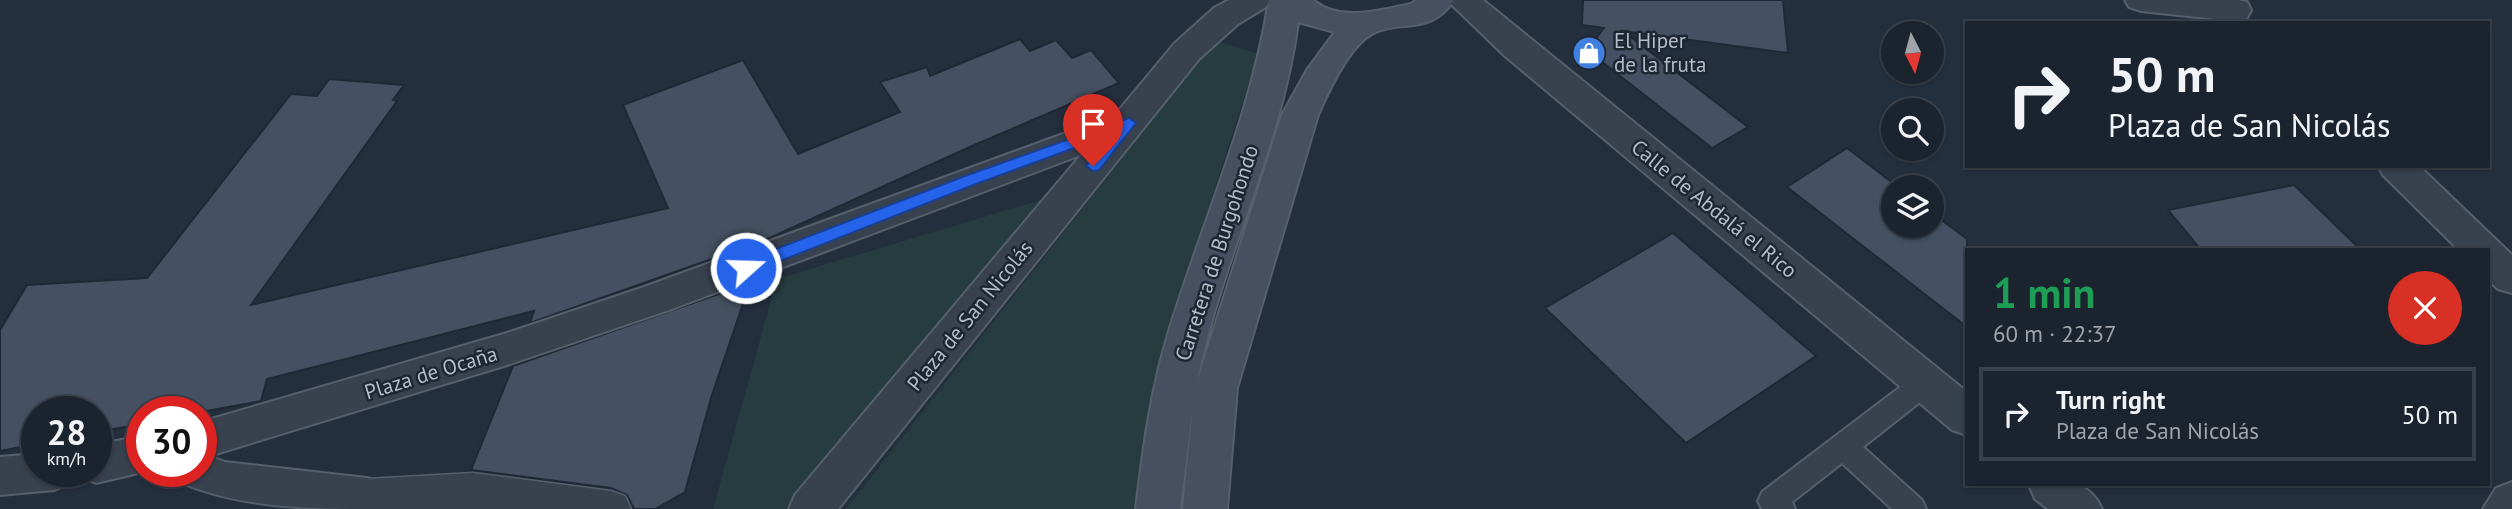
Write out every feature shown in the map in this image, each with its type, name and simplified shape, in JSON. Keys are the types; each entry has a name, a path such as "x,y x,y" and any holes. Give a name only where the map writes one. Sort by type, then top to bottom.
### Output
{"main road":[{"name":"Carretera de Burgohondo","path":"1158,509 1176,382 1189,330 1267,98 1282,34 1285,0"},
{"path":"1293,0 1314,18 1361,25 1421,13 1438,0"},
{"name":"Carretera de Burgohondo","path":"1205,509 1216,388 1300,115 1317,76 1337,49 1361,25"}],"street":[{"name":"Plaza de San Nicolás","path":"811,509 1187,51 1226,16 1254,0"},
{"name":"Calle de Abdalá el Rico","path":"1463,0 1965,415"},
{"path":"2141,0 2236,11"},
{"name":"Plaza de Ocaña","path":"217,435 494,353 659,298 1129,123"},
{"path":"2398,168 2481,248"},
{"path":"2490,258 2512,278"},
{"path":"0,476 21,474"},
{"path":"217,479 363,503 473,491 611,509"},
{"path":"2052,486 2080,509"},
{"path":"2505,509 2512,502"}],"lane":[{"path":"1781,509 1772,501 1925,383"},
{"path":"1843,446 1912,509"}],"green space":[{"path":"1215,40 1258,54 1159,362 1135,509 846,509"},
{"path":"1044,199 786,509 713,509 777,279"}],"building":[{"path":"1583,0 1783,0 1788,53 1623,31 1748,127 1712,148 1587,50 1604,28 1582,25"},
{"path":"1020,39 1030,51 1056,40 1072,58 1091,50 1119,83 763,241 530,323 534,311 267,379 261,401 217,409 217,396 126,396 126,427 112,429 112,396 21,396 21,447 0,451 0,330 27,285 147,278 291,94 317,96 329,79 404,85 393,100 397,101 251,305 668,208 623,105 743,60 798,154 900,112 880,82 927,67 930,76"},
{"path":"1847,148 1882,175 1881,238 1944,238 1944,222 1967,239 1965,325 1787,187"},
{"path":"2294,185 2359,248 2199,248 2168,210"},
{"path":"1673,233 1816,356 1686,443 1545,308"},
{"path":"750,283 711,398 685,492 655,509 634,509 627,495 611,488 471,470 513,366"}],"place":[{"name":"El Hiper de la fruta","path":"1589,53"}],"route":[{"path":"746,268 970,180 1129,123 1093,166"}]}
